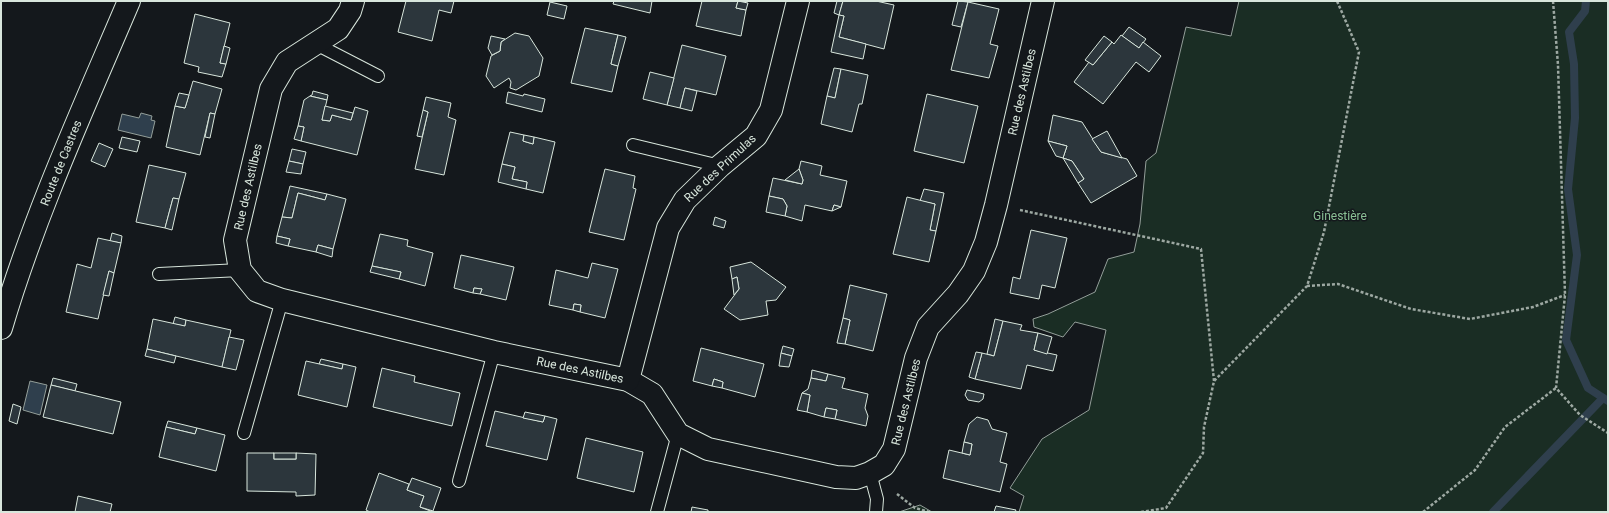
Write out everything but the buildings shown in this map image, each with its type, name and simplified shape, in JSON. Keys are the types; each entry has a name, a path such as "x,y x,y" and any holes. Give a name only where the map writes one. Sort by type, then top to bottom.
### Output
{"street":[{"name":"Route de Castres","path":"1,328 33,230 129,1"},
{"name":"Rue des Astilbes","path":"353,1 350,11 338,29 287,62 270,89 235,240 240,270 257,291 282,300 494,352 628,380 652,394 678,434 708,449 836,477 856,478 870,473 884,465 894,449 916,358 928,327 958,294 974,270 986,242 1043,1"},
{"name":"Rue des Primulas","path":"628,380 668,228 685,200 720,166 756,136 771,110 798,1"}],"lane":[{"path":"316,44 378,76"},
{"path":"633,145 720,166"},
{"path":"159,274 240,270"},
{"path":"244,433 282,300"},
{"path":"459,481 494,352"},
{"path":"657,512 678,434"},
{"path":"870,473 877,499 876,512"}],"path":[{"path":"1214,381 1307,286 1324,232 1359,52 1337,1"},
{"path":"1423,512 1475,470 1505,428 1556,388 1565,295 1558,65 1553,1"},
{"path":"996,204 1202,249 1214,381 1204,426 1203,453 1166,508 1166,512"},
{"path":"1307,286 1338,284 1410,309 1470,319 1533,307 1565,295"},
{"path":"1556,388 1580,415 1608,433"},
{"path":"870,473 915,508 930,512"},
{"path":"1141,512 1166,508"}],"green space":[{"name":"Ginestière","path":"1239,1 1608,1 1608,512 1019,512 1024,496 1010,488 1042,439 1089,410 1106,330 1075,322 1063,337 1034,327 1033,319 1048,314 1095,292 1108,259 1134,252 1140,224 1146,161 1156,153 1186,27 1231,36"},
{"path":"920,505 932,512 899,512"}],"water":[{"path":"141,113 152,116 151,120 155,121 151,138 118,130 122,114 139,118"},
{"path":"30,381 47,385 40,415 23,410"}],"waterway":[{"path":"1586,1 1585,11 1569,32 1574,64 1575,118 1568,189 1577,255 1566,340 1588,388 1608,401"},
{"path":"1493,512 1603,398"}]}
